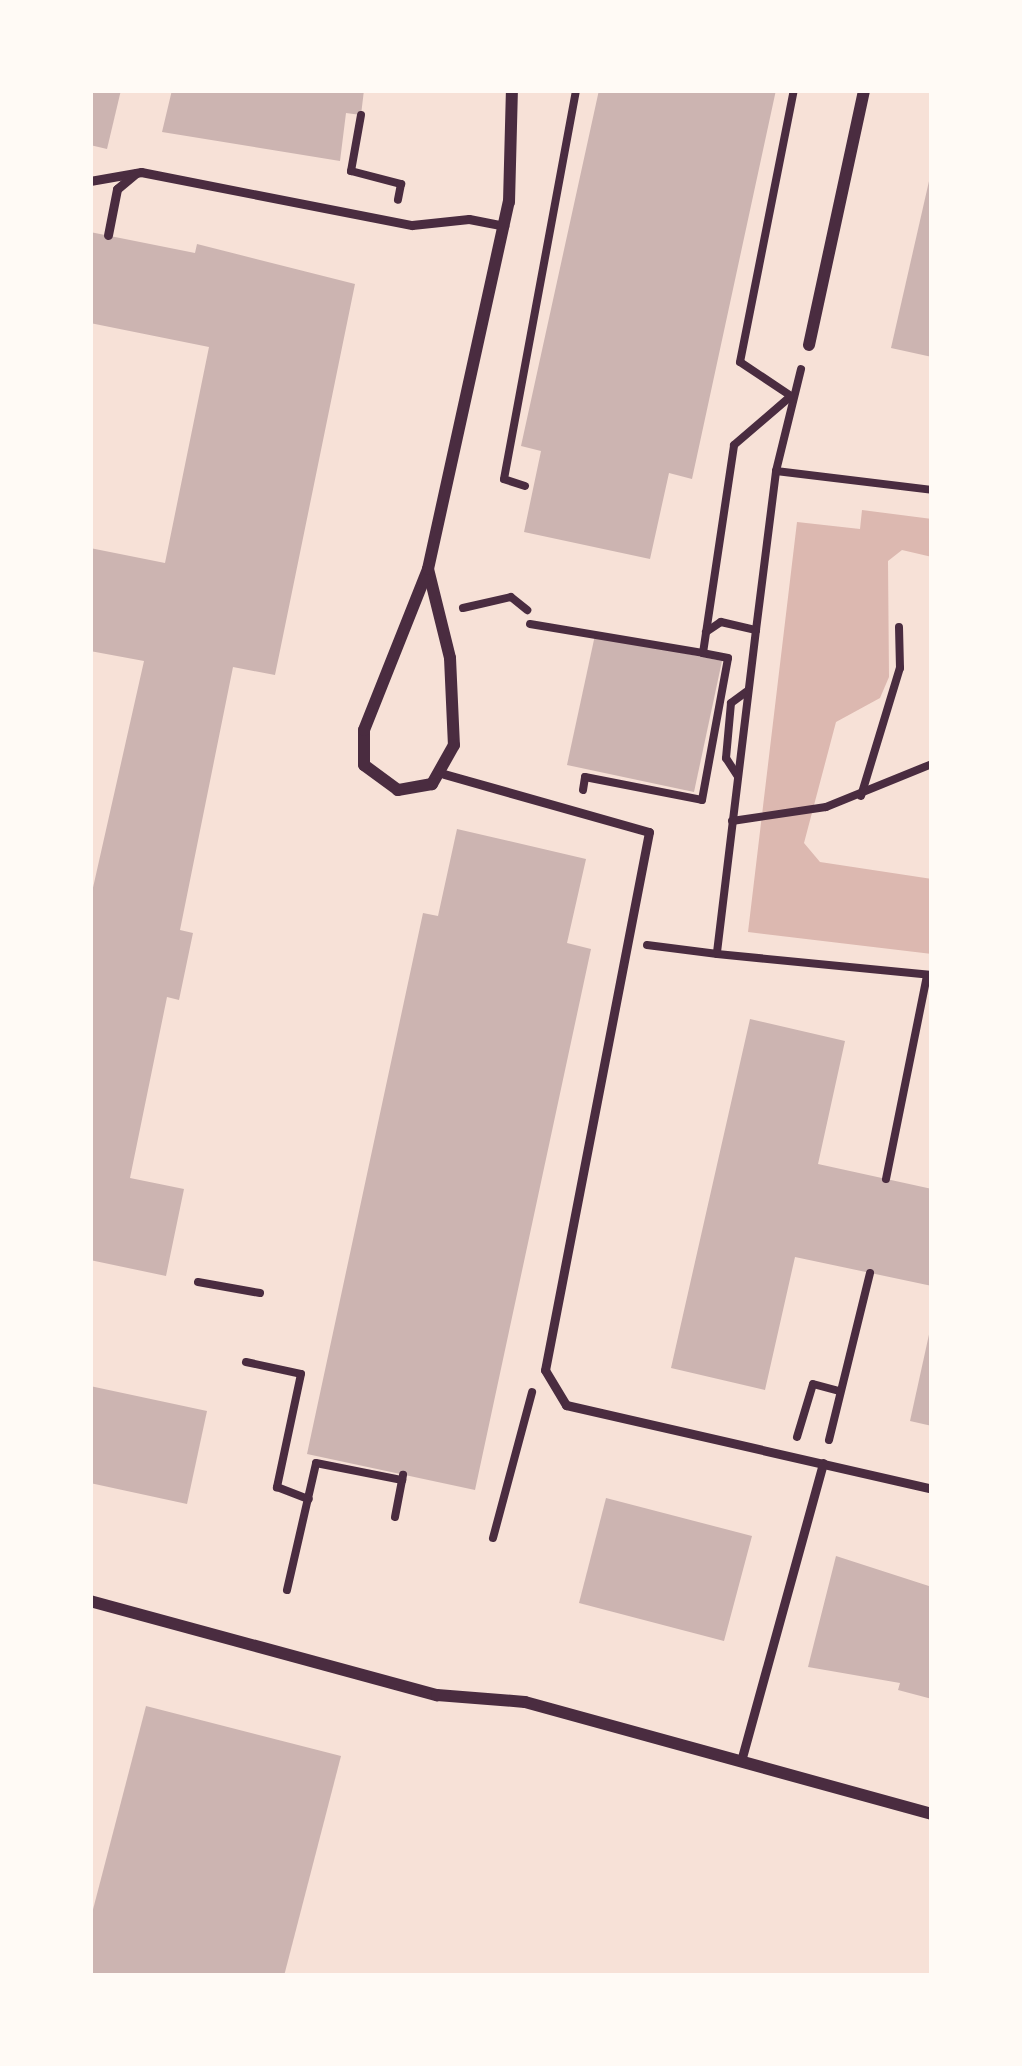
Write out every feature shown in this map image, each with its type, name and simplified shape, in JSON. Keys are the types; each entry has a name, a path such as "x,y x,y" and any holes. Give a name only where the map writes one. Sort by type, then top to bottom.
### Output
{"street":[{"path":"428,569 454,717 444,774 415,790 384,786 372,778 362,749 428,569 505,226 512,90"},
{"path":"809,345 864,90"},
{"path":"90,1601 437,1695 525,1702 932,1814"}],"lane":[{"path":"90,181 141,172 412,226 470,219 505,226"},
{"path":"108,235 122,180 141,172"},
{"path":"444,774 649,832 545,1370 566,1405 932,1489"},
{"path":"741,1761 824,1463"}],"path":[{"path":"525,486 504,479 576,90"},
{"path":"791,396 740,362 794,90"},
{"path":"361,116 351,172 400,184"},
{"path":"717,954 776,471 791,396 809,345"},
{"path":"703,653 734,445 791,396"},
{"path":"776,471 932,490"},
{"path":"439,614 511,597 527,610"},
{"path":"706,632 721,622 755,630"},
{"path":"530,624 728,658 702,800 585,777 584,784"},
{"path":"862,796 900,668 899,627"},
{"path":"737,776 726,758 731,703 748,691"},
{"path":"715,730 728,731"},
{"path":"732,821 826,808 932,764"},
{"path":"660,804 662,792"},
{"path":"630,943 930,975 886,1179"},
{"path":"834,1419 870,1273"},
{"path":"199,1282 260,1293"},
{"path":"246,1362 302,1374 278,1487 310,1499"},
{"path":"493,1538 522,1407 545,1370"},
{"path":"791,1456 813,1384 840,1391"},
{"path":"286,1590 316,1463 402,1478 395,1517"}],"shaded area":[{"path":"862,510 932,519 932,557 902,550 888,561 889,677 880,698 836,722 804,843 820,862 932,879 932,954 748,932 797,522 860,529"}],"building":[{"path":"90,90 121,90 107,149 90,145"},
{"path":"172,90 364,90 361,115 346,113 340,161 162,132"},
{"path":"599,90 776,90 692,479 669,473 650,559 524,532 541,451 521,446"},
{"path":"932,168 932,357 891,348"},
{"path":"90,232 195,253 197,244 355,284 275,675 233,667 180,930 193,933 179,1000 167,997 130,1178 184,1189 166,1276 90,1260 90,901 144,661 90,651 90,548 165,563 209,347 90,323"},
{"path":"595,635 722,661 694,792 567,765"},
{"path":"457,829 586,859 567,943 591,949 475,1490 307,1454 423,913 438,916"},
{"path":"750,1019 845,1041 818,1164 932,1189 932,1286 795,1257 765,1390 671,1368"},
{"path":"932,1330 932,1426 910,1421"},
{"path":"90,1386 207,1411 187,1504 90,1483"},
{"path":"606,1498 752,1536 724,1641 579,1603"},
{"path":"836,1556 932,1587 932,1699 898,1690 900,1683 808,1667"},
{"path":"146,1706 341,1756 284,1976 90,1976 90,1921"}]}
